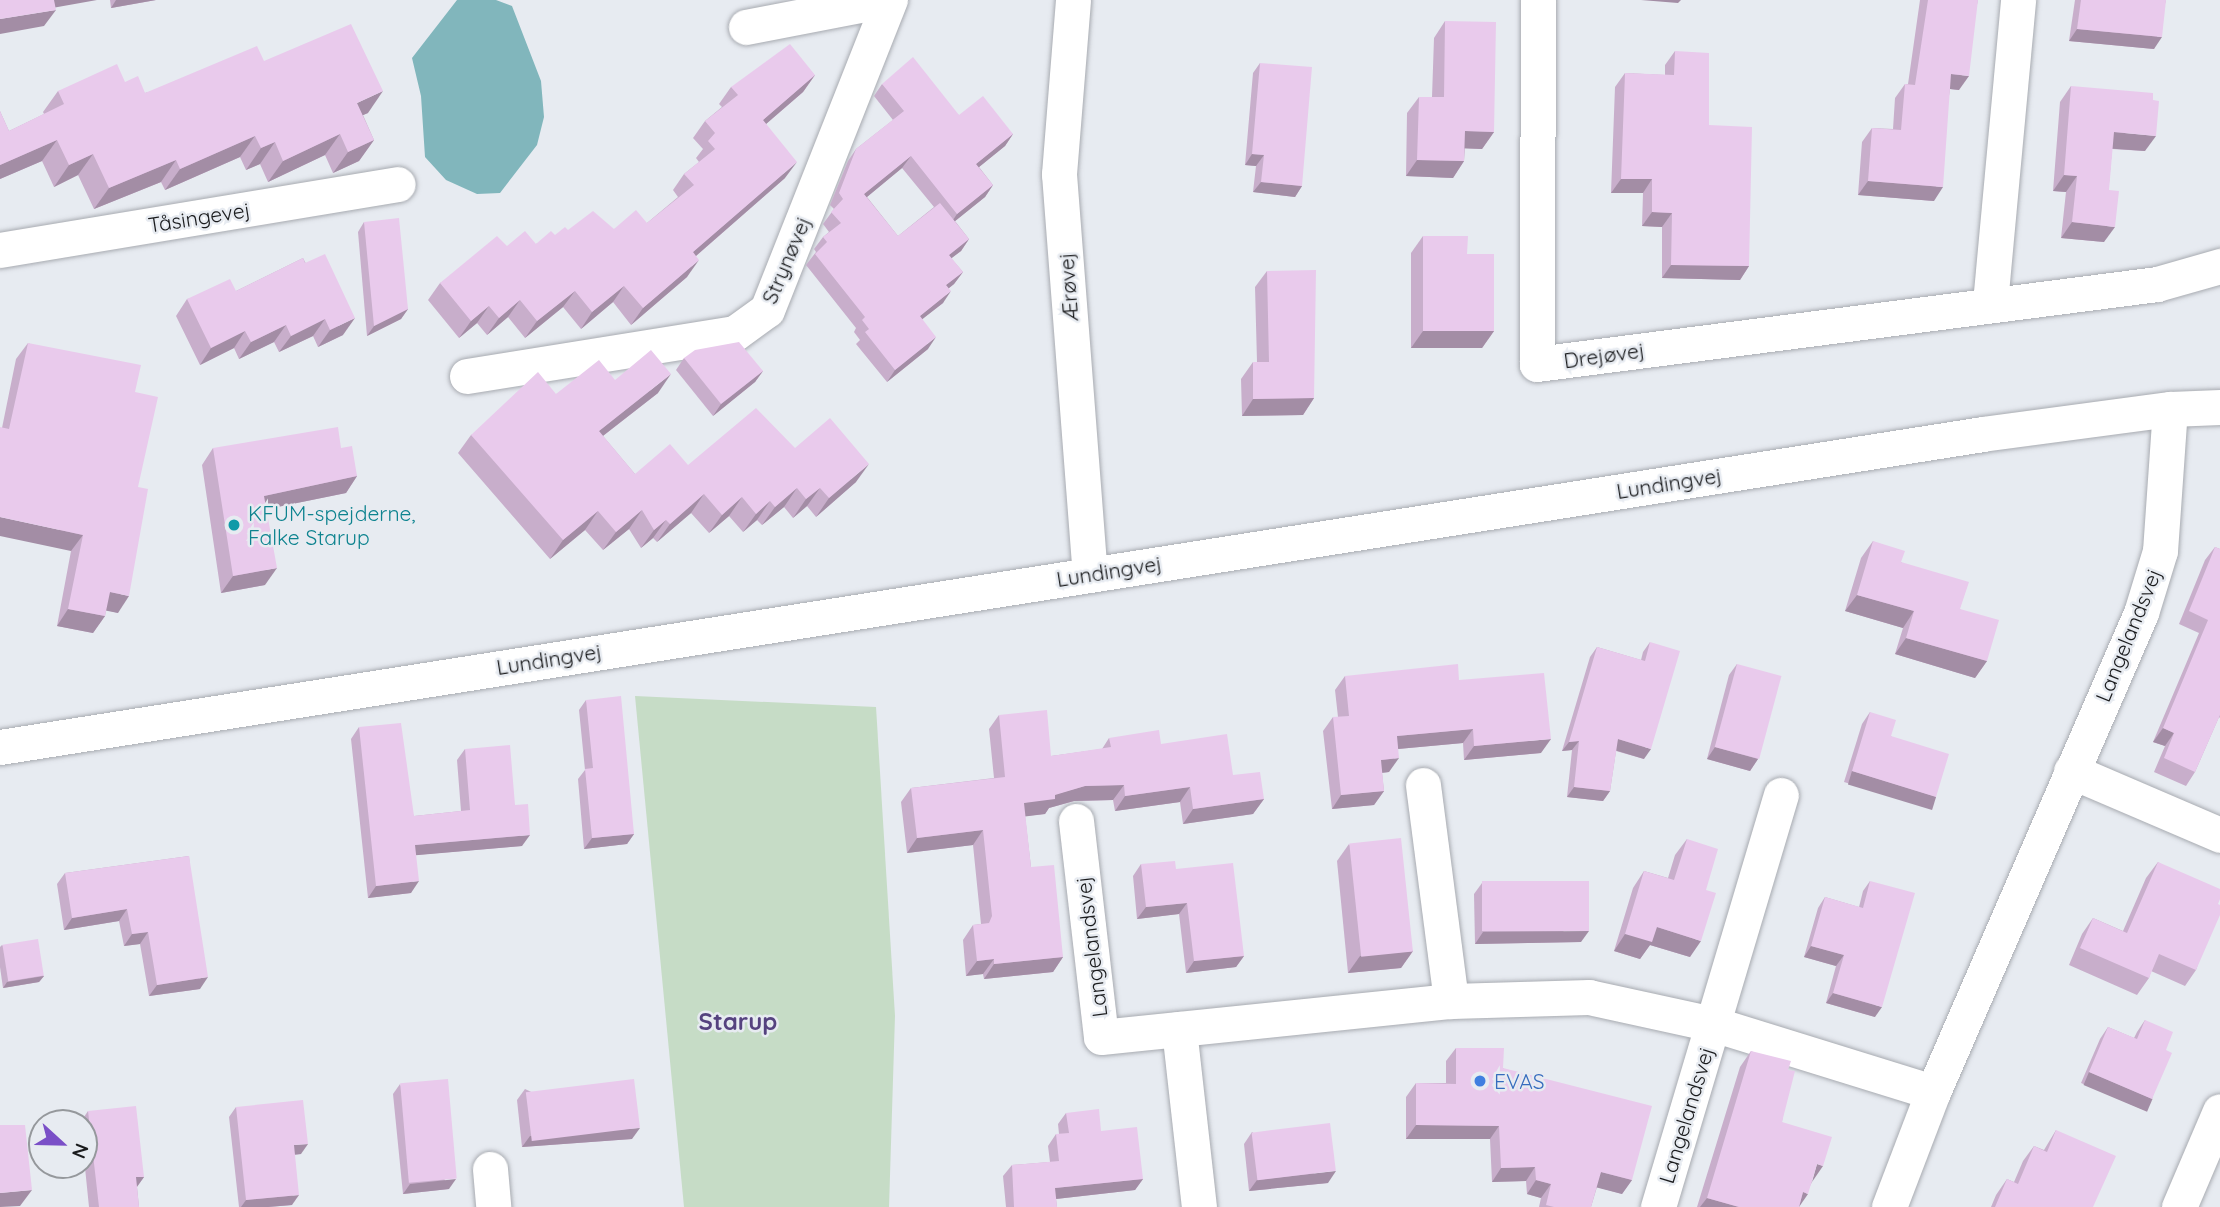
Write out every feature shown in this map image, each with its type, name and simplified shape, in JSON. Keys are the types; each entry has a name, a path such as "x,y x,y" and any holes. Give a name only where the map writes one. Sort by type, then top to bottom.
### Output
{"street":[{"name":"Strynøvej","path":"746,27 888,0"},
{"name":"Strynøvej","path":"467,376 735,333 767,310 888,0"},
{"name":"Ærøvej","path":"1071,0 1059,174 1090,573"},
{"name":"Drejøvej","path":"1538,0 1537,363 1990,303 2157,284 2220,266"},
{"path":"1990,303 2018,0"},
{"name":"Tåsingevej","path":"0,250 398,184"},
{"name":"Lundingvej","path":"0,747 1982,434 2169,409 2220,407"},
{"name":"Langelandsvej","path":"1889,1207 1933,1092 2140,613 2160,551 2169,409"},
{"path":"2071,771 2220,835"},
{"path":"1423,785 1451,1002"},
{"name":"Langelandsvej","path":"1658,1207 1781,795"},
{"name":"Langelandsvej","path":"1076,821 1101,1037 1451,1002 1589,997 1713,1024 1933,1092"},
{"path":"1179,1030 1199,1207"},
{"path":"2179,1207 2220,1111"},
{"path":"490,1169 494,1207"}],"green space":[{"path":"635,696 876,707 895,1016 889,1207 684,1207"}],"water":[{"path":"457,0 496,0 512,6 541,81 544,117 537,145 500,193 477,194 446,180 425,157 421,96 412,58"}],"building":[{"path":"0,0 54,0 56,10 0,19"},
{"path":"1928,0 1978,0 1969,76 1951,74 1943,187 1868,181 1872,128 1901,130 1905,84 1915,85"},
{"path":"2081,0 2166,0 2162,37 2077,29"},
{"path":"1445,21 1496,22 1494,132 1465,131 1464,161 1417,160 1419,97 1444,97"},
{"path":"351,24 383,91 357,103 374,140 348,152 340,134 283,161 275,142 261,148 255,136 180,169 176,160 109,188 93,154 69,165 57,140 0,165 0,111 9,131 64,104 58,91 117,64 125,82 138,76 145,93 257,46 264,61"},
{"path":"790,44 815,75 763,120 797,162 693,252 699,260 643,308 624,286 592,312 575,291 537,321 520,300 499,318 489,306 471,321 440,283 497,236 507,246 525,231 536,244 551,231 555,235 565,227 568,230 593,211 614,229 636,210 647,223 694,185 684,174 715,149 708,141 715,133 705,121 738,95 731,87"},
{"path":"1675,51 1709,53 1709,125 1752,127 1749,266 1671,265 1672,213 1652,212 1652,179 1621,179 1625,73 1674,75"},
{"path":"913,57 959,115 983,96 1013,134 976,164 993,185 957,214 911,156 864,194 898,236 940,203 969,239 949,255 963,272 946,285 951,291 920,316 936,337 895,370 865,332 869,329 862,320 865,317 815,254 827,242 823,237 841,223 831,212 843,199 839,193 856,149 904,111 882,84"},
{"path":"1260,63 1312,67 1302,186 1261,182 1264,155 1252,154"},
{"path":"2071,86 2153,93 2153,100 2159,101 2156,136 2114,132 2109,190 2119,191 2115,227 2072,222 2077,176 2064,175"},
{"path":"399,218 408,309 374,326 364,222"},
{"path":"1423,236 1468,236 1467,254 1494,254 1494,331 1423,331"},
{"path":"325,254 355,318 330,330 325,319 291,336 286,325 251,342 245,331 211,348 187,299 230,279 236,291 303,258 305,263"},
{"path":"1316,270 1314,398 1253,399 1253,362 1269,362 1267,271"},
{"path":"739,342 763,371 721,404 684,358 695,350"},
{"path":"28,343 141,365 135,392 158,397 138,487 148,489 129,596 110,592 105,616 68,609 83,535 0,517 0,427 9,429"},
{"path":"651,350 671,374 599,431 635,474 670,444 688,465 756,408 795,448 830,418 869,464 829,498 820,488 806,499 797,488 775,507 770,501 756,514 742,497 722,515 704,494 670,524 666,520 654,530 642,510 616,532 598,511 563,540 471,435 538,372 556,394 599,360 615,380"},
{"name":"KFUM-spejderne, Falke Starup","path":"338,427 341,448 352,446 357,476 264,496 277,568 233,576 213,448"},
{"path":"1873,541 1905,551 1901,562 1969,582 1960,609 1999,620 1987,661 1906,638 1914,611 1857,595"},
{"path":"2215,547 2220,549 2220,715 2195,772 2164,758 2174,733 2163,728 2208,620 2189,611"},
{"path":"1650,642 1680,651 1651,749 1618,739 1610,791 1574,787 1579,741 1569,742 1597,647 1645,661"},
{"path":"1458,664 1459,680 1544,673 1551,739 1474,746 1473,729 1397,736 1399,758 1381,760 1384,791 1341,795 1333,717 1349,716 1345,676"},
{"path":"1737,664 1781,676 1759,759 1715,747"},
{"path":"621,696 634,834 592,838 585,769 593,768 586,700"},
{"path":"1047,710 1051,756 1111,747 1109,738 1159,730 1161,744 1227,734 1233,775 1260,772 1264,799 1193,809 1190,787 1125,796 1124,785 1085,786 1055,795 1055,799 1024,803 1031,867 1054,865 1063,957 994,964 994,959 977,961 973,925 989,923 992,916 983,830 917,838 911,788 1005,777 999,715"},
{"path":"1870,712 1896,720 1891,736 1949,754 1936,797 1852,771"},
{"path":"401,723 414,816 470,810 465,749 510,745 515,805 528,804 530,835 415,845 419,881 376,886 359,727"},
{"path":"1401,838 1413,951 1361,957 1349,843"},
{"path":"1687,839 1718,849 1706,890 1716,893 1701,941 1657,927 1652,942 1625,934 1644,871 1674,880"},
{"path":"189,856 208,977 157,985 148,932 132,934 127,909 72,918 65,873"},
{"path":"1175,861 1176,869 1233,863 1244,956 1194,961 1187,903 1146,907 1141,864"},
{"path":"2158,862 2220,889 2220,915 2196,970 2159,954 2149,978 2080,948 2093,918 2127,933"},
{"path":"1482,881 1589,881 1589,931 1482,931"},
{"path":"1870,881 1915,893 1882,1007 1833,993 1844,955 1811,946 1825,897 1863,908"},
{"path":"38,939 44,976 8,981 2,945"},
{"path":"2145,1020 2173,1032 2166,1050 2172,1053 2152,1099 2089,1072 2108,1027 2137,1039"},
{"path":"1456,1048 1504,1048 1503,1068 1652,1106 1632,1180 1601,1172 1591,1207 1546,1205 1551,1184 1536,1180 1535,1167 1501,1168 1499,1126 1416,1125 1416,1083 1456,1084"},
{"path":"1751,1051 1791,1061 1788,1070 1795,1071 1782,1122 1832,1137 1823,1166 1817,1164 1808,1194 1803,1192 1799,1207 1739,1207 1707,1198"},
{"path":"448,1079 457,1179 409,1183 400,1083"},
{"path":"634,1079 640,1128 532,1141 526,1092"},
{"path":"303,1100 308,1144 294,1145 299,1195 246,1200 236,1107"},
{"path":"136,1106 144,1177 136,1177 139,1207 99,1207 96,1179 98,1179 98,1110"},
{"path":"1099,1109 1101,1131 1137,1127 1143,1179 1055,1188 1057,1207 1014,1207 1012,1165 1059,1161 1056,1134 1069,1133 1066,1113"},
{"path":"1330,1123 1336,1171 1257,1180 1252,1133"},
{"path":"0,1125 25,1125 28,1179 31,1179 32,1190 0,1193"},
{"path":"2056,1130 2116,1156 2093,1207 1995,1207 2007,1179 2018,1184 2034,1146 2047,1152"}],"place":[{"name":"KFUM-spejderne, Falke Starup","path":"234,525"},
{"name":"EVAS","path":"1480,1081"}],"district":[{"name":"Starup","path":"738,1022"}]}
